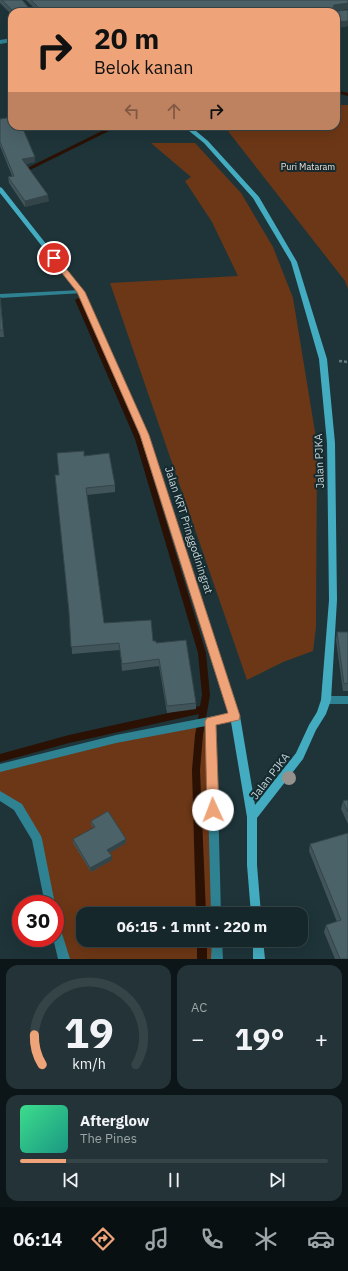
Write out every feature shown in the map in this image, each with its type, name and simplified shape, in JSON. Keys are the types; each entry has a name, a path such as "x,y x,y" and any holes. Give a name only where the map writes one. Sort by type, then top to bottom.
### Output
{"main road":[{"name":"Jalan PJKA","path":"191,130 206,142 256,197 294,262 323,359 331,443 333,600 326,700 321,714 312,728 300,756 252,817"},
{"name":"Jalan KRT Pringgodiningrat","path":"0,189 81,292 144,435 235,716 252,817 252,864 255,907"},
{"path":"258,947 259,959"}],"street":[{"path":"0,296 81,292"},
{"path":"326,700 348,700"},
{"path":"0,768 116,739 235,716"},
{"path":"211,721 216,907"},
{"path":"0,796 18,807 38,839 48,895"},
{"path":"61,947 64,959"},
{"path":"217,947 217,959"}],"green space":[{"name":"Puri Mataram","path":"340,105 348,105 348,289 345,281 227,130 340,130"},
{"path":"151,143 195,143 241,193 273,247 293,298 317,444 316,627 313,651 283,662 247,680 110,283 238,276 212,222 185,181 191,177"},
{"path":"204,722 215,907 76,907 76,947 216,947 217,959 64,959 61,947 64,947 64,895 53,895 37,839 18,807 0,796 0,769"}],"building":[{"path":"2,0 22,0 29,8 10,8"},
{"path":"31,0 348,0 348,3 334,5 334,8 37,8 38,7"},
{"path":"348,10 348,21 340,22 340,11"},
{"path":"8,118 8,130 23,130 35,157 22,159 48,195 25,201 8,177 14,176 0,142 0,119"},
{"path":"0,297 3,330 0,330"},
{"path":"84,451 84,456 109,453 115,485 86,488 104,623 151,620 153,641 156,641 156,643 186,640 196,703 167,706 159,659 122,664 119,643 71,647 69,612 55,475 59,475 57,453"},
{"path":"337,632 348,632 348,683 344,684"},
{"path":"348,800 348,812 343,801"},
{"path":"108,811 126,839 107,850 112,856 90,868 73,839 95,827 91,821"},
{"path":"348,833 348,959 340,959 326,925 341,920 310,844"}],"waterway":[{"path":"340,92 348,95"},
{"path":"26,170 108,130"},
{"path":"78,300 138,439 202,653 206,695 204,709"},
{"path":"0,758 69,739 204,709"},
{"path":"201,907 196,770 199,735 204,709"},
{"path":"202,947 202,959"}],"route":[{"path":"54,258 81,292 144,435 235,716 211,721 213,810"}]}
